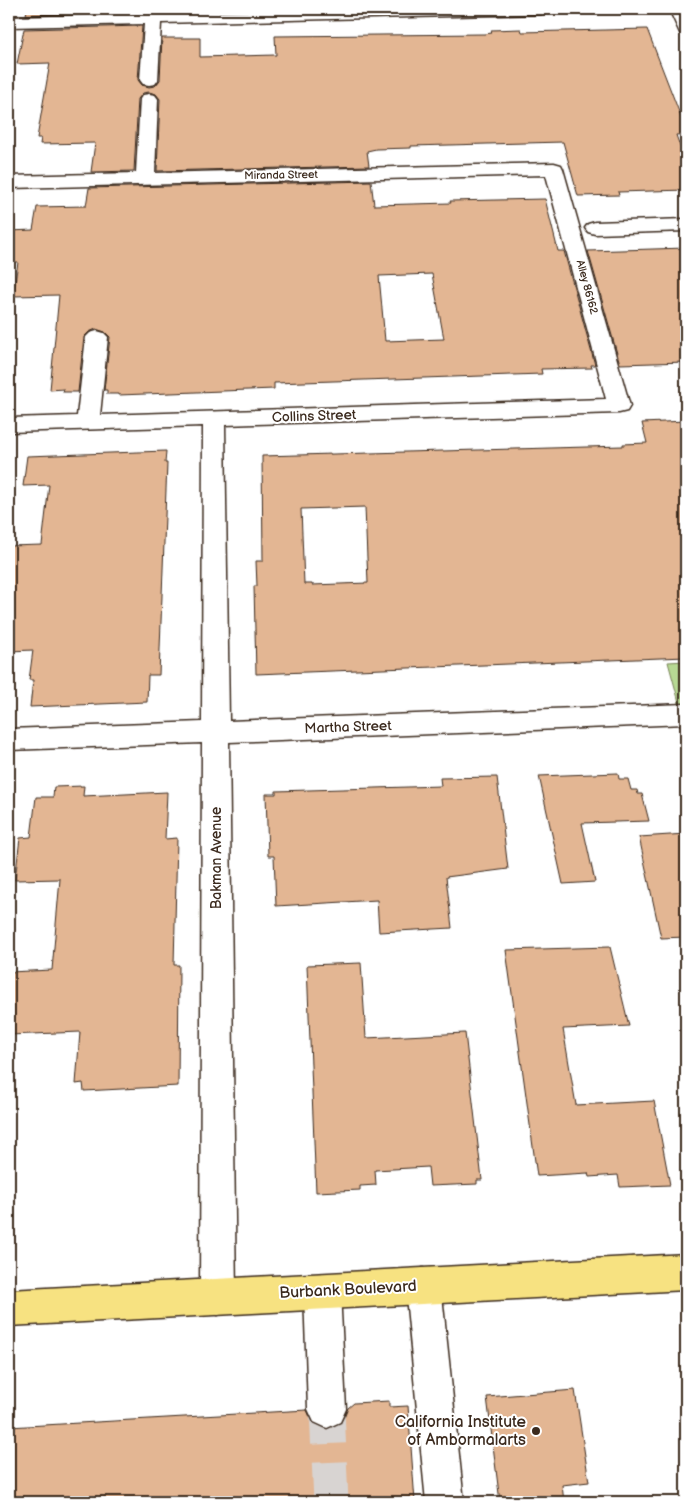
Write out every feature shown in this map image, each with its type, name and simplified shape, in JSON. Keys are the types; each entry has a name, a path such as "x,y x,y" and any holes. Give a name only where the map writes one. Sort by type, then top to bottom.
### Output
{"main road":[{"name":"Burbank Boulevard","path":"9,1308 686,1272"}],"street":[{"path":"9,22 541,9"},
{"path":"678,9 686,29"},
{"path":"149,80 153,18"},
{"path":"145,179 149,99"},
{"name":"Miranda Street","path":"9,182 554,168"},
{"name":"Alley 86162","path":"554,168 619,406"},
{"path":"595,228 686,225"},
{"path":"88,422 97,336"},
{"name":"Collins Street","path":"9,425 619,406"},
{"name":"Bakman Avenue","path":"214,419 218,1297"},
{"name":"Martha Street","path":"9,740 686,714"},
{"path":"423,1286 445,1502"},
{"path":"322,1292 327,1409"}],"green space":[{"path":"686,661 686,728 668,662"}],"building":[{"path":"27,9 145,9 145,12 26,15"},
{"path":"142,26 138,80 142,85 149,87 155,86 160,80 162,38 200,38 200,57 276,55 275,36 485,34 492,33 491,30 521,29 522,32 647,29 686,130 686,134 676,135 686,163 686,190 618,192 619,195 578,196 563,142 411,146 411,148 376,149 367,151 369,166 157,171 160,99 156,94 149,92 143,93 138,99 134,171 91,172 95,143 40,144 41,138 37,138 50,63 17,64 24,29"},
{"path":"371,181 374,205 545,199 558,251 564,251 595,365 591,365 592,368 541,369 542,374 274,383 274,389 119,395 107,394 107,390 104,390 110,337 105,332 96,329 84,337 78,392 63,392 64,389 50,390 59,295 13,296 18,262 9,262 9,231 33,230 37,207 86,206 89,188","holes":["432,274 444,339 385,341 379,276"]},
{"path":"686,248 686,362 620,364 588,251"},
{"path":"686,421 686,657 256,674 254,586 257,586 256,561 263,561 262,456 623,446 623,444 647,443 642,423","holes":["365,507 368,583 304,584 301,509"]},
{"path":"166,451 159,675 148,675 147,702 30,707 33,680 29,680 33,650 9,651 9,546 42,545 49,485 23,486 27,456"},
{"path":"618,773 619,779 628,779 631,790 637,790 638,794 642,794 649,821 582,823 595,882 563,884 539,776"},
{"path":"497,777 508,869 446,877 452,928 379,932 377,900 276,906 274,856 268,856 266,794 276,794 276,791 441,786 440,778"},
{"path":"84,786 83,796 167,792 165,839 177,838 174,965 179,965 178,1086 84,1091 83,1083 76,1084 80,1032 9,1035 9,972 52,970 60,879 15,880 20,838 31,837 36,797 53,797 54,787"},
{"path":"686,834 686,937 661,938 639,837"},
{"path":"610,947 629,1026 563,1029 576,1105 654,1101 670,1185 620,1187 618,1175 589,1177 588,1173 537,1176 506,950"},
{"path":"361,963 366,1038 465,1033 482,1180 477,1180 477,1184 430,1186 428,1167 375,1170 376,1185 360,1186 360,1190 316,1192 307,965"},
{"name":"California Institute of Ambormalarts","path":"575,1390 589,1482 562,1485 564,1502 500,1502 487,1397"},
{"path":"389,1401 389,1407 408,1406 415,1502 9,1502 9,1427 307,1410 313,1424 328,1430 342,1423 348,1408 354,1403"}],"tunnel":[{"path":"327,1409 331,1502"}],"place":[{"name":"California Institute of Ambormalarts","path":"536,1431"}]}
